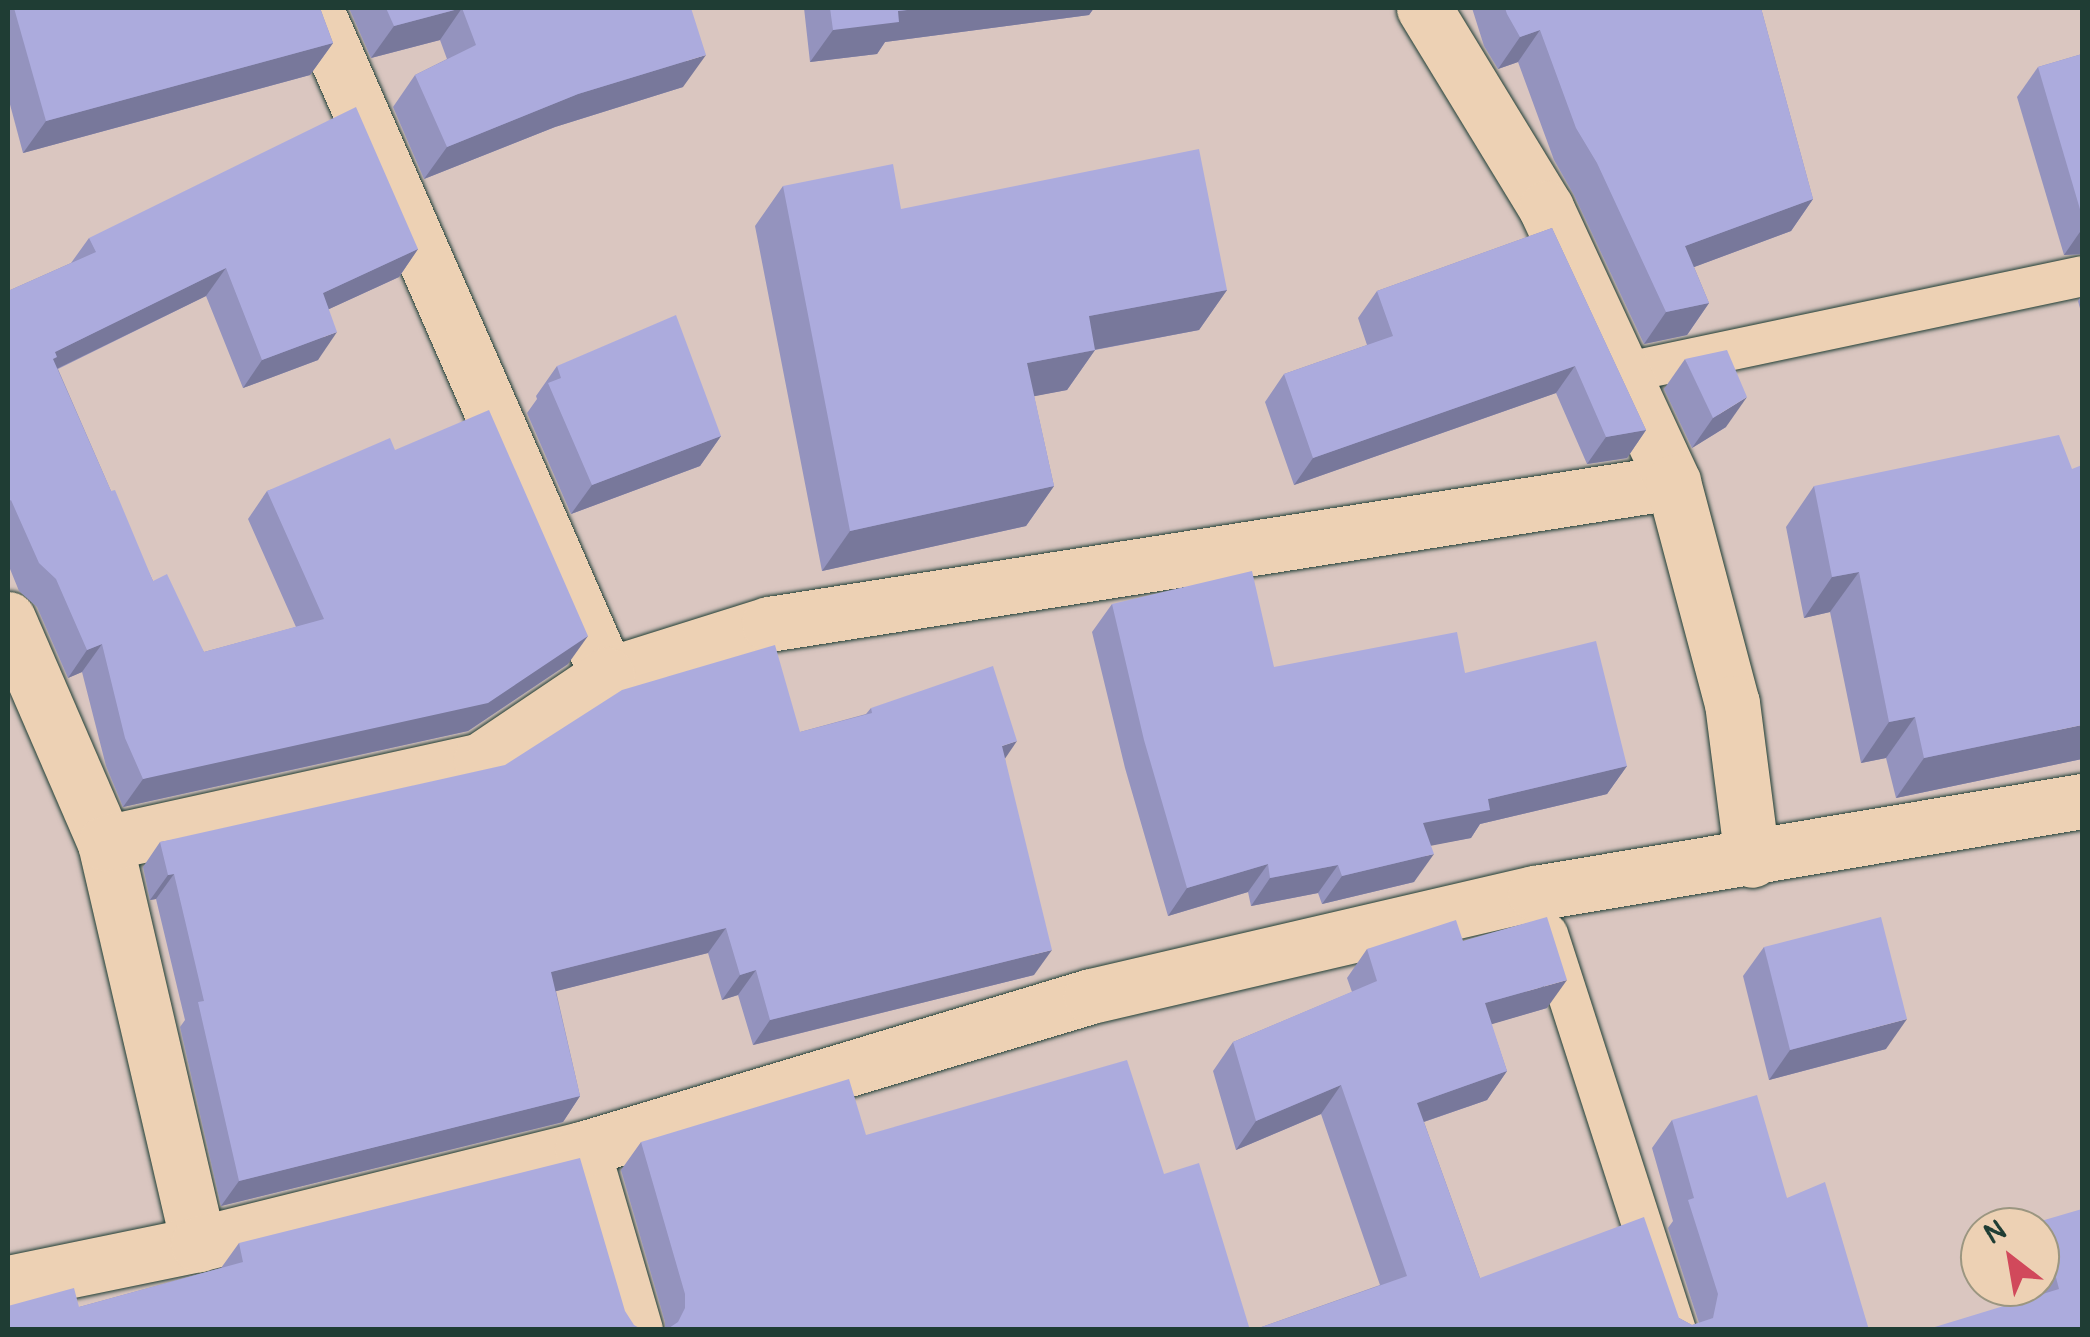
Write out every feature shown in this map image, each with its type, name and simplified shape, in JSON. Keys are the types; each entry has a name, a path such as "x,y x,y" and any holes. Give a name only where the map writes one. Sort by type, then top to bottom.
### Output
{"street":[{"path":"315,8 608,675"},
{"path":"1424,8 1546,208 1673,482 1732,703 1752,860"},
{"path":"105,843 480,760 608,675 769,624 1673,482"},
{"path":"8,619 105,843 198,1244"},
{"path":"8,1283 198,1244 582,1149 1091,996 1535,893 1752,860 2082,801"},
{"path":"582,1149 635,1330"}],"lane":[{"path":"1623,374 2082,276"},
{"path":"1535,893 1676,1330"}],"building":[{"path":"14,8 320,8 333,43 46,121"},
{"path":"386,8 462,8 394,26"},
{"path":"462,8 691,8 706,55 578,94 447,147 415,75 476,45"},
{"path":"830,8 925,8 898,11 899,22 833,30"},
{"path":"1505,8 1761,8 1813,199 1685,246 1709,303 1666,312 1597,163 1576,128 1540,30 1520,37"},
{"path":"2082,54 2082,216 2038,67"},
{"path":"356,107 418,249 323,293 337,332 262,360 226,268 55,352 57,357 53,359 153,581 167,574 204,652 324,619 267,491 390,438 395,450 489,410 588,636 488,703 143,779 125,738 102,644 87,650 56,579 39,563 11,500 8,502 8,291 96,252 89,238"},
{"path":"1199,149 1227,290 1089,316 1095,350 1027,363 1054,486 850,531 783,186 893,164 901,209"},
{"path":"1552,228 1646,430 1606,437 1575,366 1313,458 1284,374 1393,336 1377,291"},
{"path":"676,315 721,436 592,485 548,383 561,378 557,366"},
{"path":"1727,350 1747,397 1713,418 1685,359"},
{"path":"2059,435 2072,469 2082,465 2082,725 1924,758 1915,717 1889,722 1859,572 1832,577 1814,486"},
{"path":"1252,571 1274,667 1457,632 1465,673 1596,641 1627,766 1488,799 1490,810 1423,823 1434,854 1342,876 1338,865 1270,878 1268,864 1187,888 1144,740 1112,604"},
{"path":"775,645 800,732 872,713 871,708 993,666 1017,741 1002,746 1052,950 770,1020 756,970 740,975 726,928 551,972 580,1096 239,1181 198,1002 204,1001 174,874 168,875 160,842 505,765 622,690"},
{"path":"1547,917 1567,980 1485,1003 1507,1071 1417,1103 1480,1278 1644,1217 1679,1318 1692,1325 1713,1318 1718,1294 1688,1200 1694,1198 1672,1120 1757,1095 1787,1198 1825,1182 1869,1330 1253,1330 1407,1276 1341,1085 1256,1121 1233,1042 1377,981 1367,949 1456,920 1463,941"},
{"path":"1881,917 1907,1019 1790,1050 1764,947"},
{"path":"1127,1060 1164,1174 1199,1163 1250,1330 666,1330 678,1322 685,1308 685,1294 641,1142 849,1079 866,1135"},
{"path":"580,1158 625,1311 634,1325 643,1330 8,1330 8,1306 74,1288 79,1307 243,1262 239,1243"},
{"path":"2082,1209 2082,1330 1925,1330 2000,1307 2060,1307 2060,1215"}]}
